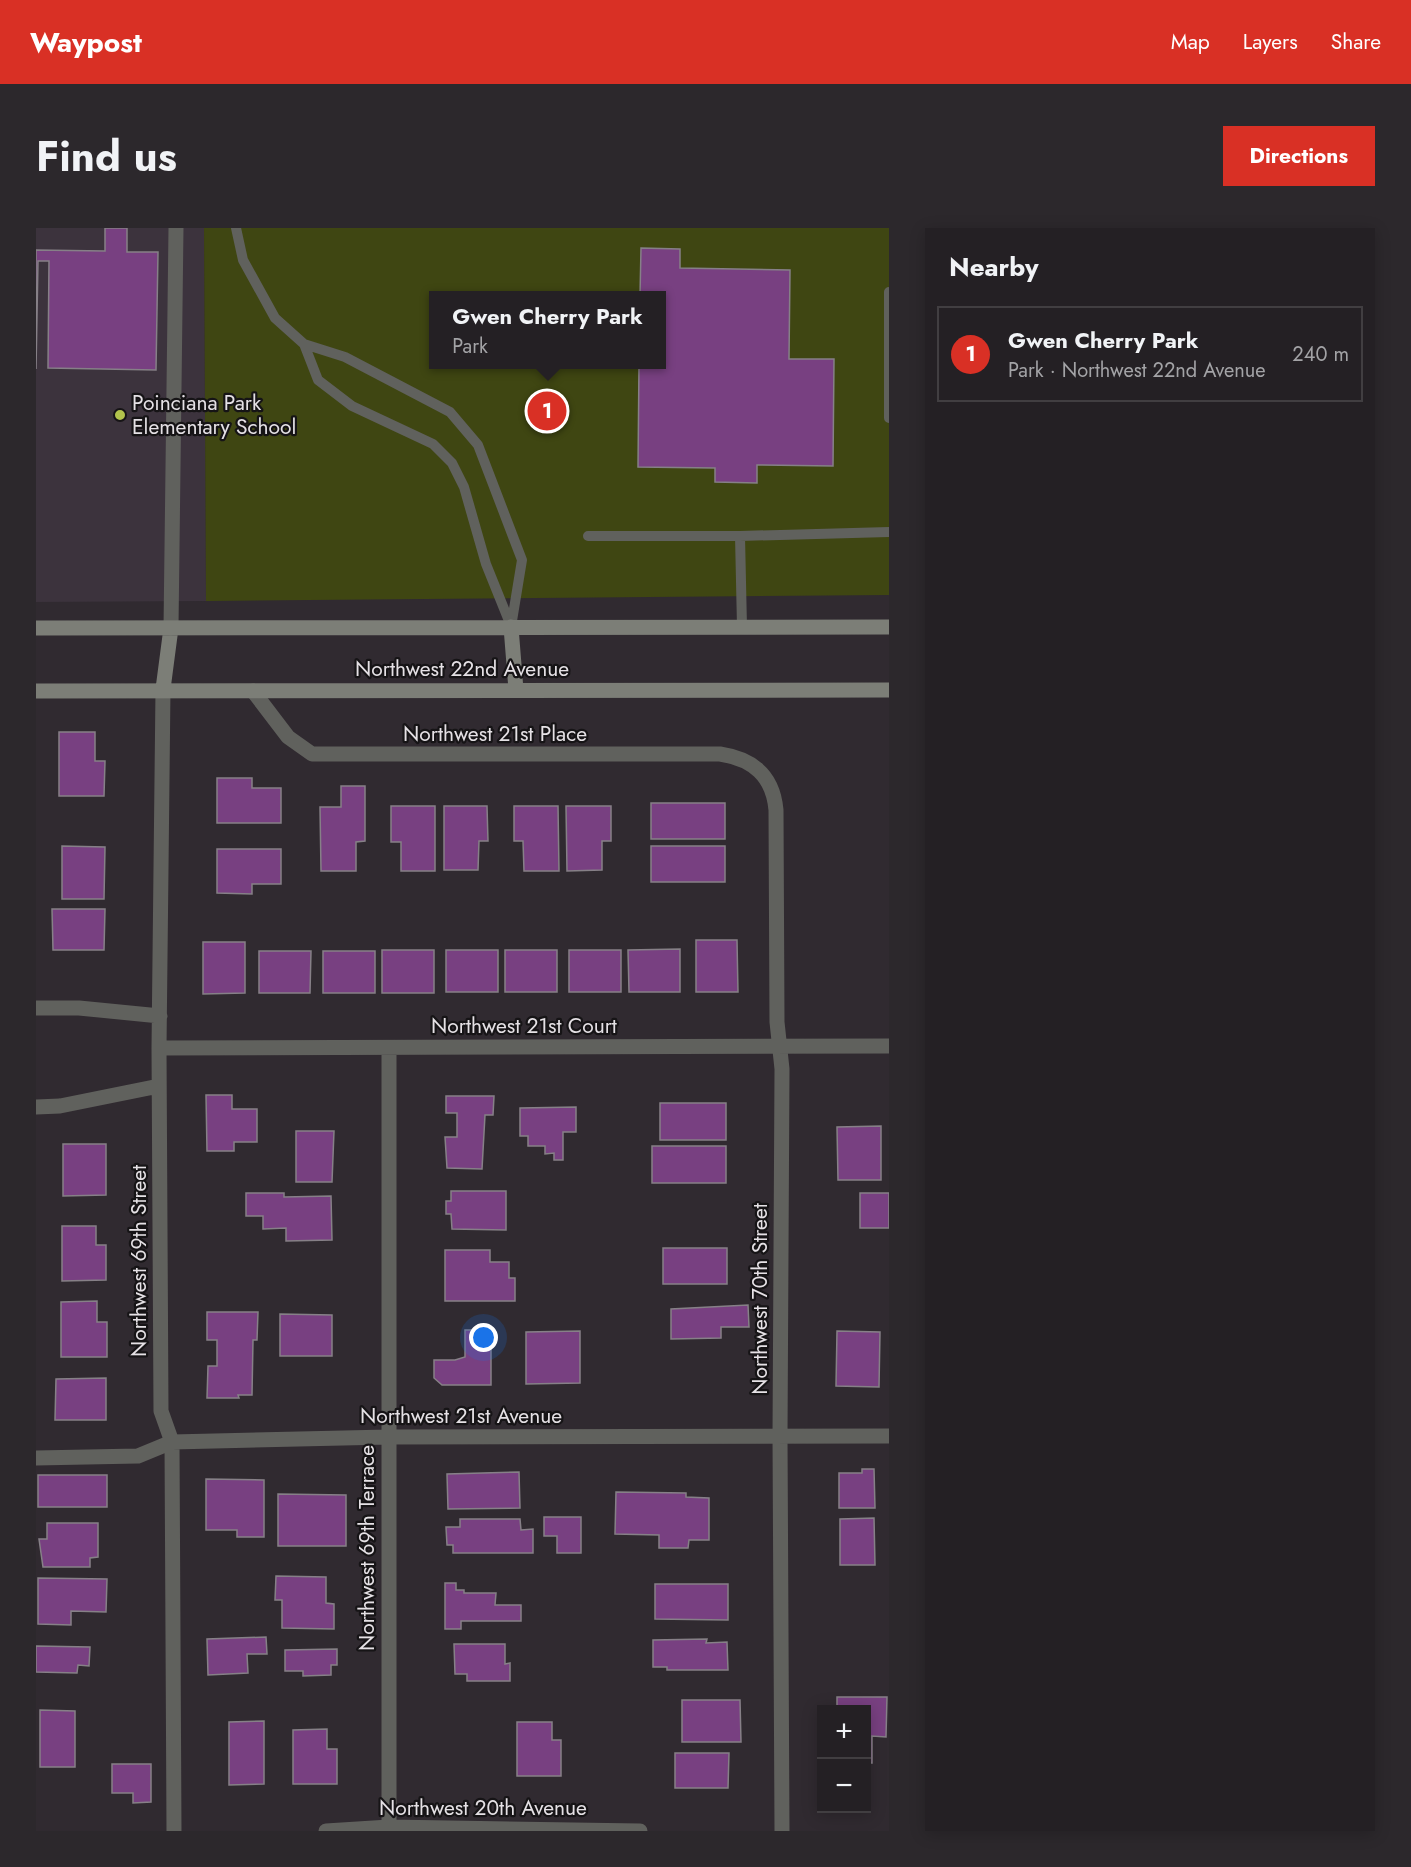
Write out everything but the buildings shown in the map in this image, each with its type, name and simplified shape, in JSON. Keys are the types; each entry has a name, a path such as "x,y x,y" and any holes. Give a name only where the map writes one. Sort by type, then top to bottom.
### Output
{"main road":[{"path":"511,627 516,690"},
{"name":"Northwest 22nd Avenue","path":"36,628 889,627"},
{"path":"163,689 171,628"},
{"name":"Northwest 22nd Avenue","path":"36,691 163,689 253,691 889,690"}],"street":[{"path":"171,628 176,228"},
{"name":"Northwest 69th Street","path":"163,689 159,1048 161,1411 172,1442 174,1831"},
{"name":"Northwest 21st Place","path":"253,691 288,737 312,754 720,754 736,756 762,771"},
{"name":"Northwest 70th Street","path":"762,771 774,795 776,810 779,1046 782,1070 780,1436 782,1831"},
{"path":"36,1008 79,1008 160,1016"},
{"name":"Northwest 21st Court","path":"159,1048 889,1046"},
{"name":"Northwest 69th Terrace","path":"389,1048 389,1829"},
{"path":"36,1107 60,1106 159,1086"},
{"name":"Northwest 21st Avenue","path":"36,1458 138,1456 172,1442 388,1437 889,1436"},
{"name":"Northwest 20th Avenue","path":"326,1831 389,1829 640,1831"}],"lane":[{"path":"236,228 243,260 275,318 304,344 345,357 450,412 478,445 522,560 511,627"},
{"path":"889,292 889,418"},
{"path":"304,344 318,381 352,406 434,444 452,463 464,486 486,564 511,627"},
{"path":"588,537 889,532"},
{"path":"740,536 741,627"}],"shaded area":[{"name":"Poinciana Park Elementary School","path":"36,228 204,228 206,601 36,602"}],"green space":[{"path":"204,228 889,228 889,595 206,601"}],"place":[{"name":"Gwen Cherry Park","path":"547,411"},
{"name":"Poinciana Park Elementary School","path":"120,415"}]}
